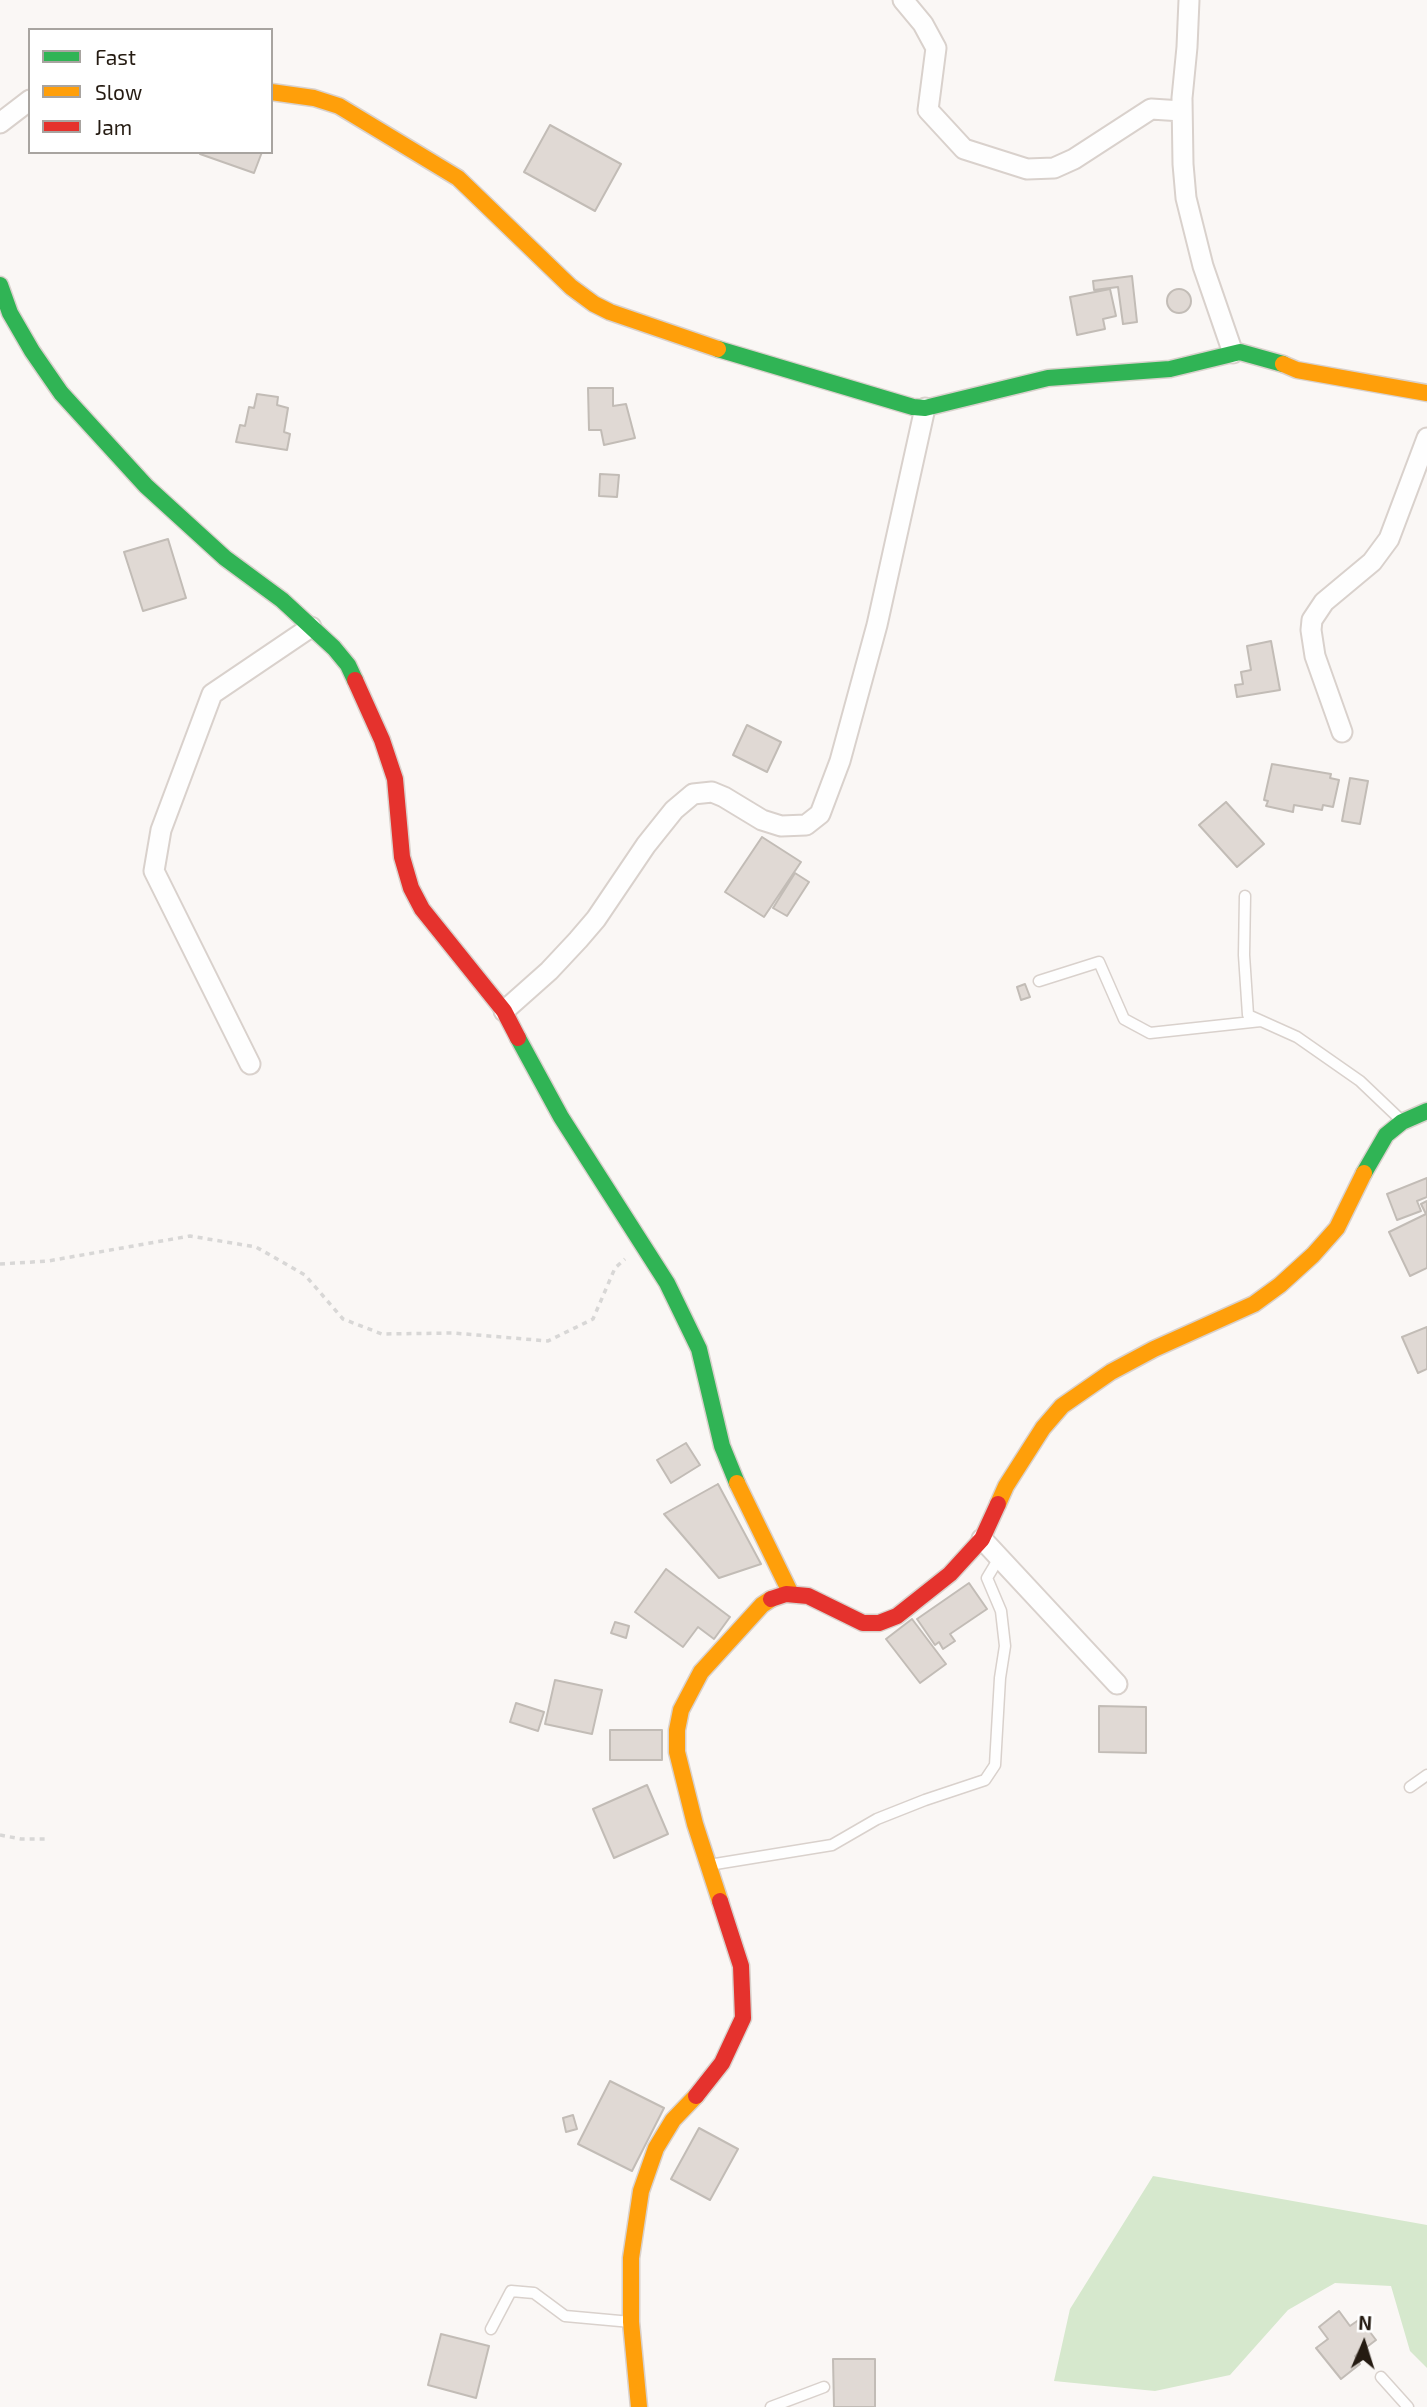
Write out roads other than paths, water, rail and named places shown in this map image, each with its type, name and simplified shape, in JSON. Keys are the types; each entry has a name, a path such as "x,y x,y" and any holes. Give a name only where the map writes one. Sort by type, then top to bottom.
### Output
{"street":[{"path":"902,0 923,24 936,48 929,110 964,149 1027,169 1054,168 1074,159 1151,109 1182,111"},
{"path":"1188,0 1182,111 1186,198 1203,266 1233,353"},
{"path":"273,92 314,98 339,106 458,178 571,287 610,312 802,376 925,408 1048,378 1170,369 1233,353 1248,352 1297,369 1427,393"},
{"path":"0,123 28,102"},
{"path":"0,285 10,313 61,393 146,486 225,558 282,600 334,648 348,665 382,740 395,779 402,858 411,888 422,909 504,1011 543,1086 667,1283 691,1331 706,1372 729,1467 791,1594"},
{"path":"504,1011 549,971 578,940 646,845 674,810 693,794 704,791 719,794 762,820 781,826 806,825 820,814 839,761 877,625 925,408"},
{"path":"1342,732 1315,656 1312,620 1324,602 1373,562 1389,539 1427,438"},
{"path":"250,1064 154,871 161,830 212,694 311,627"},
{"path":"639,2407 631,2322 631,2258 641,2191 656,2148 673,2120 722,2063 743,2018 741,1966 691,1812 677,1752 681,1710 701,1672 751,1616 773,1598 791,1594 808,1596 854,1621 863,1623 879,1623 897,1616 950,1574 982,1539 1006,1486 1043,1428 1062,1406 1084,1388 1111,1372 1154,1349 1254,1304 1280,1284 1313,1255 1337,1228 1372,1156 1386,1135 1402,1122 1427,1111"},
{"path":"982,1539 1117,1684"}],"lane":[{"path":"1245,895 1244,955 1248,1015 1297,1037 1360,1081 1402,1122"},
{"path":"1039,981 1099,962 1124,1019 1150,1033 1262,1021"},
{"path":"708,1865 832,1845 877,1819 985,1780 995,1765 1000,1678 1005,1646 1001,1611 987,1578 999,1558"},
{"path":"1410,1787 1427,1775"},
{"path":"491,2329 511,2291 534,2293 565,2316 631,2322"},
{"path":"1381,2377 1408,2407"},
{"path":"771,2407 824,2387"}]}
